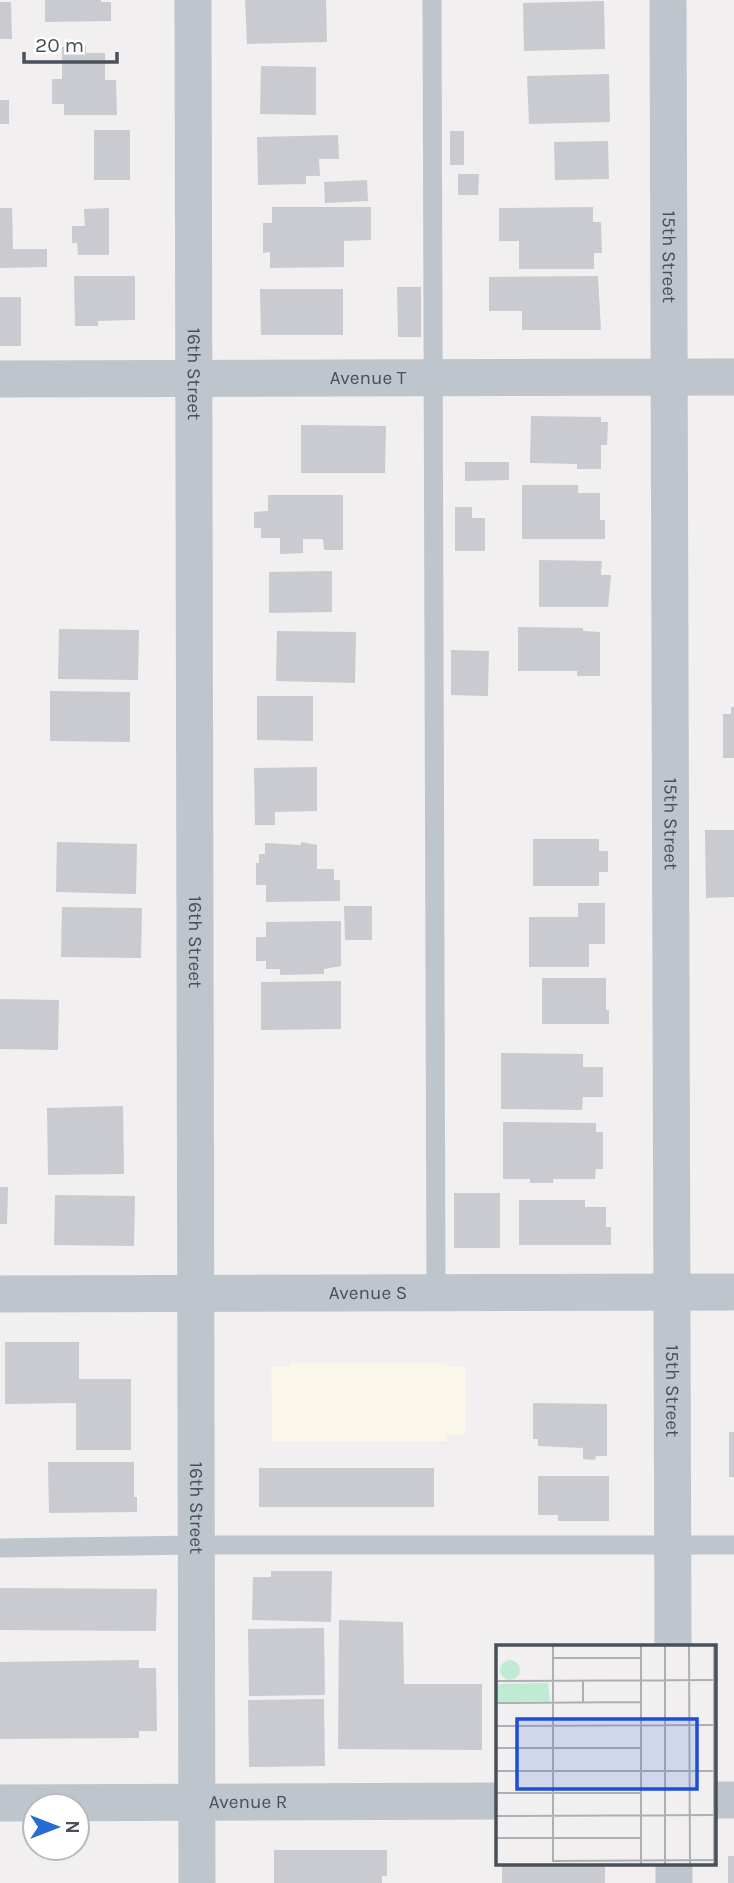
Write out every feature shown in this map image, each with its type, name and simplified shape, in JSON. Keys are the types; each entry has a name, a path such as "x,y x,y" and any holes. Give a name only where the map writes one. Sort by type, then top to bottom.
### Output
{"street":[{"name":"16th Street","path":"193,0 197,1883"},
{"name":"15th Street","path":"668,0 673,1645"},
{"name":"Avenue T","path":"0,379 734,377"},
{"name":"Avenue S","path":"0,1294 734,1292"},
{"path":"716,1800 734,1800"},
{"name":"Avenue R","path":"0,1803 496,1801"}],"lane":[{"path":"432,0 436,1293"},
{"path":"0,1548 197,1545 734,1545"}],"shaded area":[{"path":"290,1363 447,1363 447,1367 465,1367 465,1435 447,1435 447,1441 272,1441 271,1367 290,1367"}],"building":[{"path":"45,0 111,2 111,21 45,22"},
{"path":"245,0 326,0 327,42 247,44"},
{"path":"604,1 605,49 524,51 523,3"},
{"path":"0,2 11,2 12,39 0,39"},
{"path":"86,46 86,53 105,53 105,80 116,80 117,115 64,115 64,104 52,104 52,79 62,79 62,47"},
{"path":"261,66 316,67 316,115 260,114"},
{"path":"609,74 610,122 529,124 527,76"},
{"path":"0,100 9,100 9,124 0,124"},
{"path":"94,130 130,130 130,180 94,180"},
{"path":"450,131 464,131 464,165 450,165"},
{"path":"338,135 339,159 319,159 320,176 306,176 306,184 258,185 257,137"},
{"path":"608,141 609,179 555,180 554,142"},
{"path":"458,174 479,174 478,195 458,195"},
{"path":"367,180 368,201 325,203 324,182"},
{"path":"272,207 371,207 371,240 344,241 344,267 270,268 270,252 263,253 263,223 272,223"},
{"path":"593,207 593,222 601,222 602,253 594,253 594,269 519,269 519,241 499,241 499,208"},
{"path":"0,208 12,208 13,249 47,249 47,267 0,268"},
{"path":"109,208 109,255 78,255 77,243 72,243 72,226 85,226 84,209"},
{"path":"74,276 135,276 135,320 98,321 98,326 75,326"},
{"path":"598,276 601,330 522,330 522,311 489,311 489,277"},
{"path":"397,287 421,287 421,337 398,337"},
{"path":"260,289 343,289 343,335 261,335"},
{"path":"0,297 21,297 21,346 0,346"},
{"path":"531,416 601,417 601,422 608,422 607,445 601,445 601,469 577,469 577,464 530,463"},
{"path":"301,425 386,426 385,473 301,473"},
{"path":"465,462 509,462 509,480 465,481"},
{"path":"522,485 578,485 578,493 600,493 600,520 605,520 605,539 522,539"},
{"path":"268,495 343,495 343,550 324,550 323,539 303,539 303,553 280,554 280,538 261,538 261,528 254,528 254,512 268,511"},
{"path":"455,507 472,507 472,518 485,518 485,551 455,551"},
{"path":"539,560 602,561 601,575 611,575 608,607 539,607"},
{"path":"332,571 332,612 269,613 269,572"},
{"path":"518,627 583,628 583,631 600,632 600,676 577,676 577,671 518,671"},
{"path":"59,629 139,630 138,680 58,679"},
{"path":"277,631 356,632 355,683 276,681"},
{"path":"451,650 489,651 488,696 451,695"},
{"path":"50,691 130,692 130,742 50,741"},
{"path":"257,696 313,696 313,741 257,740"},
{"path":"731,707 734,707 734,758 723,758 723,714 731,714"},
{"path":"317,767 317,811 275,812 275,825 255,825 254,768"},
{"path":"705,830 734,830 734,897 706,898"},
{"path":"533,839 599,839 599,851 608,851 608,872 599,872 599,886 533,886"},
{"path":"57,842 137,844 136,894 56,892"},
{"path":"301,842 317,845 317,869 334,869 334,880 340,880 340,901 266,902 266,885 256,885 256,863 259,863 259,854 265,854 265,843 301,845"},
{"path":"578,903 605,903 605,944 589,944 589,967 529,967 529,917 578,917"},
{"path":"344,906 372,906 372,940 345,940"},
{"path":"62,907 142,908 141,958 61,957"},
{"path":"341,921 341,966 324,969 324,974 280,975 280,969 266,969 266,961 256,961 256,937 266,937 266,922"},
{"path":"542,978 606,978 609,1024 542,1024"},
{"path":"341,981 341,1029 261,1030 261,982"},
{"path":"0,999 59,1000 58,1050 0,1049"},
{"path":"501,1053 583,1054 583,1067 603,1067 603,1097 583,1097 582,1110 501,1109"},
{"path":"123,1106 124,1174 48,1175 47,1108"},
{"path":"503,1122 596,1123 596,1132 603,1132 603,1169 596,1169 595,1179 553,1179 553,1183 530,1183 530,1179 503,1179"},
{"path":"0,1187 8,1187 7,1224 0,1224"},
{"path":"454,1193 500,1193 500,1248 454,1248"},
{"path":"55,1195 135,1196 134,1246 54,1245"},
{"path":"519,1200 585,1200 585,1207 606,1207 606,1227 611,1227 611,1245 519,1245"},
{"path":"5,1342 79,1342 79,1379 131,1379 131,1450 76,1450 76,1403 5,1404"},
{"path":"533,1403 607,1404 607,1456 596,1456 595,1460 583,1459 583,1448 538,1446 538,1439 533,1439"},
{"path":"729,1432 734,1432 734,1477 729,1477"},
{"path":"48,1462 134,1462 137,1512 49,1513"},
{"path":"259,1468 434,1468 434,1507 259,1507"},
{"path":"538,1476 609,1476 609,1521 558,1521 558,1515 538,1515"},
{"path":"271,1571 332,1571 331,1622 252,1620 253,1577 271,1577"},
{"path":"0,1588 157,1589 156,1631 0,1630"},
{"path":"339,1620 403,1622 404,1684 482,1684 482,1750 338,1749"},
{"path":"324,1628 325,1695 249,1696 248,1629"},
{"path":"139,1660 139,1668 156,1668 157,1731 139,1731 139,1738 0,1739 0,1662"},
{"path":"324,1699 325,1766 249,1767 248,1700"},
{"path":"274,1850 387,1850 387,1876 382,1876 382,1883 274,1883"},
{"path":"728,1856 734,1856 734,1883 728,1883"},
{"path":"502,1866 605,1866 605,1883 502,1883"}]}
